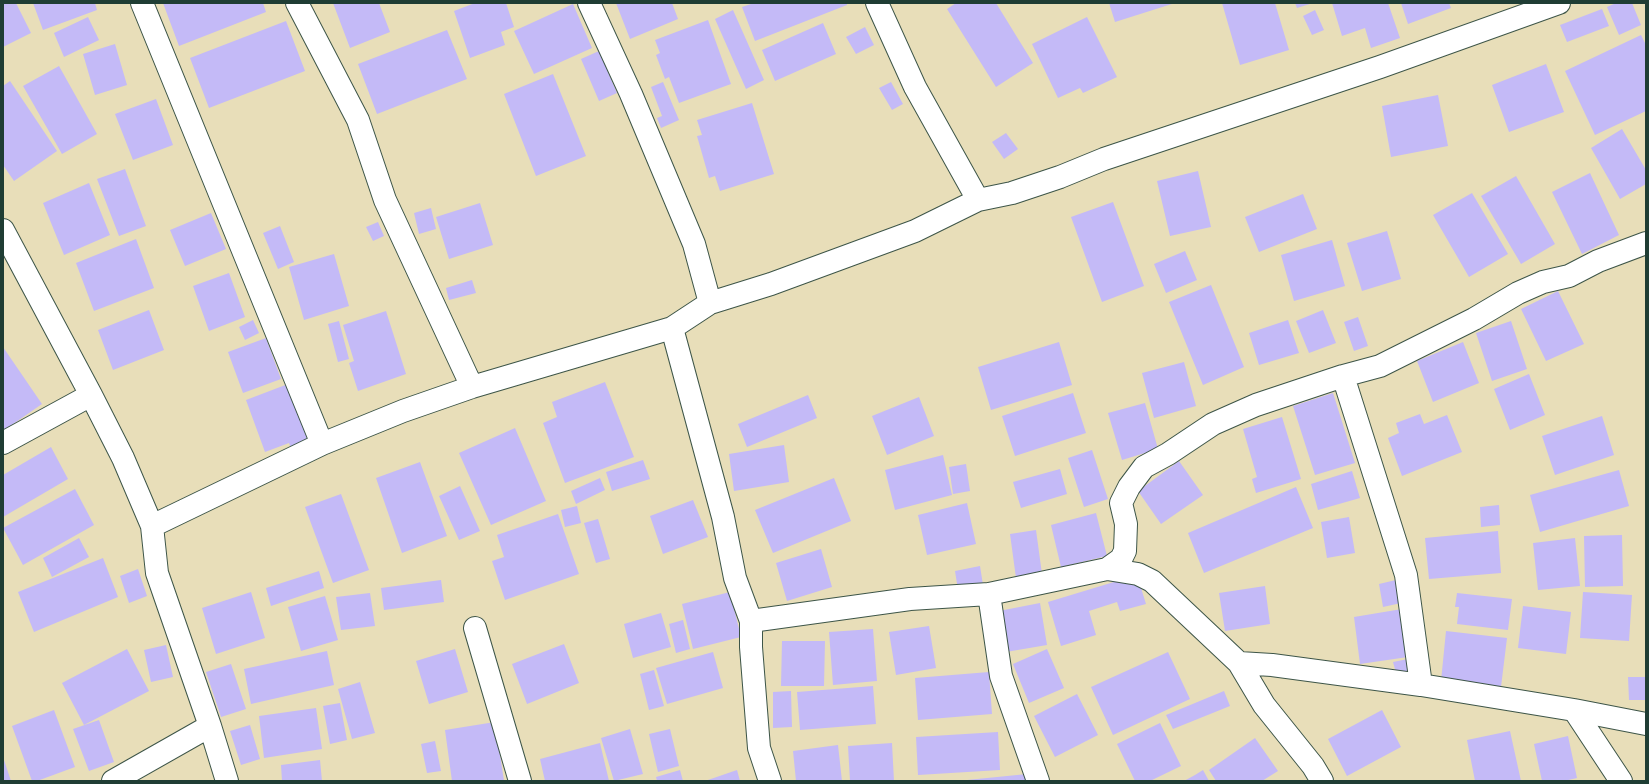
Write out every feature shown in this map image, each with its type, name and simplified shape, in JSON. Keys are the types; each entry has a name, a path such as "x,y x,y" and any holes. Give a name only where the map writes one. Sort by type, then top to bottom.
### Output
{"street":[{"path":"142,3 322,444"},
{"path":"297,3 358,120 385,200 472,387"},
{"path":"589,3 631,94 694,244 710,303"},
{"path":"877,3 915,87 978,200"},
{"path":"152,526 322,444 403,411 472,387 672,328 710,303 770,284 915,230 978,200 1012,193 1060,177 1104,159 1380,67 1559,3"},
{"path":"3,230 91,394 123,458 152,526 157,572 210,726 227,781"},
{"path":"1117,566 1125,551 1127,541 1126,524 1121,503 1129,487 1144,467 1168,454 1213,424 1256,405 1343,376 1380,366 1474,319 1503,301 1530,287 1543,282 1569,276 1598,261 1646,243"},
{"path":"672,328 723,518 735,578 751,621 751,647 759,748 770,781"},
{"path":"1343,376 1406,574 1421,685"},
{"path":"3,443 91,394"},
{"path":"751,621 910,599 989,594 1117,566 1152,581 1239,663 1264,705 1313,766 1322,781"},
{"path":"989,594 1001,676 1038,781"},
{"path":"475,628 520,781"},
{"path":"1239,663 1272,665 1421,685 1574,710 1646,724"},
{"path":"1574,710 1621,781"},
{"path":"113,781 210,726"}],"building":[{"path":"3,3 16,3 31,33 3,47"},
{"path":"33,3 95,3 97,10 43,30"},
{"path":"163,3 263,3 266,12 179,46"},
{"path":"333,3 379,3 390,32 350,48"},
{"path":"475,3 506,3 514,27 501,32 505,45 470,58 454,11"},
{"path":"616,3 672,3 678,19 630,39"},
{"path":"754,3 847,3 847,5 755,41 742,7"},
{"path":"956,3 996,3 1033,63 996,87 947,9"},
{"path":"1109,3 1175,3 1115,22"},
{"path":"1222,3 1275,3 1289,50 1240,65"},
{"path":"1295,3 1313,3 1297,8"},
{"path":"1332,3 1388,3 1400,38 1371,48 1365,28 1342,36"},
{"path":"1401,3 1449,3 1451,8 1408,24"},
{"path":"1616,3 1632,3 1641,25 1619,35 1607,7"},
{"path":"573,4 592,48 534,74 514,31"},
{"path":"1602,9 1609,26 1567,42 1560,25"},
{"path":"733,10 764,80 746,89 715,19"},
{"path":"1315,10 1324,30 1312,35 1303,16"},
{"path":"88,17 99,40 64,57 54,33"},
{"path":"1087,17 1117,77 1083,93 1080,88 1058,98 1032,44"},
{"path":"708,20 731,84 679,103 669,77 665,79 656,55 660,53 655,40"},
{"path":"286,21 305,71 209,108 190,58"},
{"path":"823,23 836,54 775,81 762,50"},
{"path":"865,27 874,45 856,54 846,37"},
{"path":"447,30 467,79 377,114 358,64"},
{"path":"1641,35 1646,45 1646,111 1595,135 1565,71"},
{"path":"115,44 127,85 95,95 83,54"},
{"path":"599,51 617,93 599,101 581,59"},
{"path":"1546,64 1564,112 1509,132 1492,85"},
{"path":"59,66 97,134 62,154 23,86"},
{"path":"553,74 586,156 536,176 504,94"},
{"path":"10,81 57,151 14,181 3,165 3,86"},
{"path":"663,82 679,120 661,128 657,118 662,116 651,87"},
{"path":"891,82 903,104 892,110 879,88"},
{"path":"1438,95 1448,146 1391,157 1382,106"},
{"path":"156,99 173,145 133,160 115,114"},
{"path":"752,103 774,174 720,191 715,176 709,178 697,136 702,135 697,120"},
{"path":"1622,129 1646,170 1646,184 1620,199 1591,148"},
{"path":"1006,133 1018,149 1004,159 992,142"},
{"path":"125,169 146,226 119,236 97,179"},
{"path":"1198,171 1211,227 1170,236 1157,181"},
{"path":"1590,173 1619,235 1582,254 1552,192"},
{"path":"1516,176 1555,244 1521,264 1481,196"},
{"path":"89,183 110,235 64,255 43,203"},
{"path":"1472,193 1508,254 1469,277 1433,215"},
{"path":"1303,194 1317,229 1259,252 1245,217"},
{"path":"1113,202 1144,286 1102,302 1071,217"},
{"path":"480,203 493,245 449,259 436,217"},
{"path":"431,208 436,229 419,234 414,213"},
{"path":"211,213 226,249 185,266 170,230"},
{"path":"378,222 384,236 373,241 366,227"},
{"path":"280,226 294,262 278,269 263,233"},
{"path":"1387,231 1401,279 1362,291 1347,243"},
{"path":"136,239 154,288 94,311 76,263"},
{"path":"1332,240 1345,286 1294,301 1281,255"},
{"path":"1185,251 1197,280 1166,293 1154,264"},
{"path":"334,254 349,306 304,320 289,267"},
{"path":"229,273 245,317 209,331 193,286"},
{"path":"472,280 476,293 449,300 446,288"},
{"path":"1211,285 1244,367 1203,385 1169,302"},
{"path":"1558,291 1584,344 1546,361 1521,309"},
{"path":"149,310 164,350 113,370 98,330"},
{"path":"1323,310 1336,343 1309,353 1296,321"},
{"path":"386,311 406,374 358,391 349,363 354,361 343,325"},
{"path":"1358,317 1368,346 1354,351 1344,322"},
{"path":"253,320 259,333 245,340 239,327"},
{"path":"1288,320 1299,353 1259,365 1249,333"},
{"path":"339,321 349,359 338,362 328,324"},
{"path":"1511,321 1527,369 1492,381 1476,333"},
{"path":"266,338 281,379 243,393 228,352"},
{"path":"1059,342 1072,385 991,410 978,367"},
{"path":"1463,342 1479,383 1433,402 1417,361"},
{"path":"3,347 42,404 3,431"},
{"path":"1184,362 1196,406 1154,418 1142,373"},
{"path":"1529,374 1545,415 1510,430 1494,389"},
{"path":"605,382 634,457 565,483 543,423 557,417 552,402"},
{"path":"288,384 310,447 293,453 289,443 265,452 246,400"},
{"path":"1073,393 1086,433 1015,456 1002,416"},
{"path":"1333,393 1355,463 1315,475 1293,406"},
{"path":"808,395 817,418 747,447 738,424"},
{"path":"919,397 934,436 887,455 872,416"},
{"path":"1145,403 1158,449 1122,460 1108,413"},
{"path":"1420,414 1424,424 1447,415 1462,452 1402,476 1388,438 1399,433 1396,423"},
{"path":"1602,416 1614,455 1555,475 1542,436"},
{"path":"1282,417 1301,479 1256,493 1252,479 1257,477 1243,429"},
{"path":"515,428 546,501 491,525 459,453"},
{"path":"784,445 789,482 734,491 729,454"},
{"path":"51,447 68,479 3,517 3,475"},
{"path":"1092,450 1108,499 1084,507 1068,458"},
{"path":"943,455 952,495 895,510 885,470"},
{"path":"643,460 650,479 612,491 606,472"},
{"path":"1179,461 1203,495 1161,524 1138,491"},
{"path":"420,462 447,536 402,553 376,478"},
{"path":"966,464 970,491 953,494 949,467"},
{"path":"1060,469 1067,494 1021,508 1013,482"},
{"path":"1619,470 1629,506 1540,532 1530,495"},
{"path":"1352,471 1360,498 1318,510 1311,484"},
{"path":"600,478 605,490 576,504 571,491"},
{"path":"834,478 851,521 773,553 755,510"},
{"path":"460,486 480,531 459,540 439,496"},
{"path":"1296,487 1313,528 1204,573 1188,533"},
{"path":"75,489 94,525 23,565 3,528"},
{"path":"341,494 369,570 333,583 305,507"},
{"path":"693,500 708,537 663,554 650,516"},
{"path":"967,503 976,544 927,555 918,515"},
{"path":"1499,505 1500,525 1481,527 1480,507"},
{"path":"577,506 581,523 565,527 561,510"},
{"path":"1096,513 1107,556 1061,567 1051,525"},
{"path":"558,514 579,574 505,600 492,561 504,557 497,535"},
{"path":"1349,517 1355,553 1327,558 1321,522"},
{"path":"598,519 610,559 596,563 584,523"},
{"path":"1036,530 1042,574 1016,578 1010,534"},
{"path":"1498,531 1501,573 1429,579 1425,538"},
{"path":"1622,535 1623,586 1585,587 1584,536"},
{"path":"79,538 89,557 52,577 43,558"},
{"path":"1575,538 1580,586 1538,590 1533,543"},
{"path":"821,549 832,587 787,601 776,563"},
{"path":"103,558 118,597 34,632 18,592"},
{"path":"980,566 983,585 958,590 955,571"},
{"path":"138,569 147,596 129,603 120,576"},
{"path":"319,571 324,588 271,606 266,588"},
{"path":"1137,575 1146,604 1120,611 1117,602 1089,611 1096,635 1061,646 1048,602"},
{"path":"441,580 444,602 384,610 381,588"},
{"path":"1396,580 1401,603 1383,607 1379,584"},
{"path":"1265,586 1270,624 1225,631 1219,593"},
{"path":"251,592 265,638 216,654 202,608"},
{"path":"730,592 741,637 693,649 682,604"},
{"path":"1583,592 1632,595 1629,641 1580,638"},
{"path":"370,593 375,626 341,630 336,597"},
{"path":"1457,593 1512,599 1508,630 1457,624 1459,607 1455,607"},
{"path":"325,596 338,640 301,651 288,607"},
{"path":"1040,603 1047,645 1006,652 999,611"},
{"path":"1523,606 1571,612 1566,654 1518,648"},
{"path":"1402,609 1408,657 1360,664 1354,617"},
{"path":"661,613 671,647 633,658 624,624"},
{"path":"683,620 690,649 676,653 669,624"},
{"path":"929,626 936,668 896,675 889,632"},
{"path":"873,629 877,681 833,685 829,632"},
{"path":"1446,631 1507,638 1501,687 1441,681"},
{"path":"782,641 825,641 824,686 781,686"},
{"path":"564,644 579,683 527,704 512,664"},
{"path":"166,645 173,677 151,682 144,650"},
{"path":"127,649 149,691 84,725 62,683"},
{"path":"455,649 468,692 429,704 416,661"},
{"path":"1047,649 1064,688 1029,703 1013,664"},
{"path":"327,651 334,685 251,704 244,669"},
{"path":"713,652 723,688 667,704 656,668"},
{"path":"1168,652 1190,699 1113,735 1091,687"},
{"path":"1408,659 1411,670 1396,673 1393,662"},
{"path":"231,664 246,709 221,717 206,672"},
{"path":"654,670 664,706 649,710 640,674"},
{"path":"989,672 992,714 918,720 915,678"},
{"path":"1628,677 1646,677 1646,700 1629,700"},
{"path":"360,682 375,733 352,739 338,689"},
{"path":"873,686 876,724 800,730 797,692"},
{"path":"791,691 792,727 773,728 773,692"},
{"path":"1224,691 1230,706 1173,729 1166,715"},
{"path":"1077,694 1098,735 1055,757 1034,716"},
{"path":"340,703 347,740 330,744 323,706"},
{"path":"316,708 322,749 264,758 259,716"},
{"path":"54,710 75,767 37,781 32,781 12,726"},
{"path":"1382,710 1401,747 1347,776 1328,739"},
{"path":"99,720 114,762 89,771 73,729"},
{"path":"495,722 504,781 452,781 445,730"},
{"path":"1160,723 1181,766 1150,781 1135,781 1117,744"},
{"path":"250,725 260,759 241,765 230,731"},
{"path":"630,729 643,774 614,781 601,738"},
{"path":"670,729 679,766 658,772 649,734"},
{"path":"1510,731 1521,781 1475,781 1467,740"},
{"path":"998,732 1000,770 918,775 916,737"},
{"path":"1568,736 1577,778 1564,781 1542,781 1534,744"},
{"path":"1255,738 1278,771 1262,781 1216,781 1209,770"},
{"path":"435,741 441,771 427,773 421,744"},
{"path":"600,743 609,781 545,781 540,759"},
{"path":"892,743 894,781 850,781 848,746"},
{"path":"838,745 842,781 796,781 793,751"},
{"path":"3,757 11,781 3,781"},
{"path":"320,760 322,781 282,781 281,765"},
{"path":"680,770 683,781 657,781 656,777"},
{"path":"737,770 740,781 705,781"},
{"path":"1203,770 1209,781 1184,781 1195,775"},
{"path":"1027,774 1027,781 967,781 967,780"}]}
